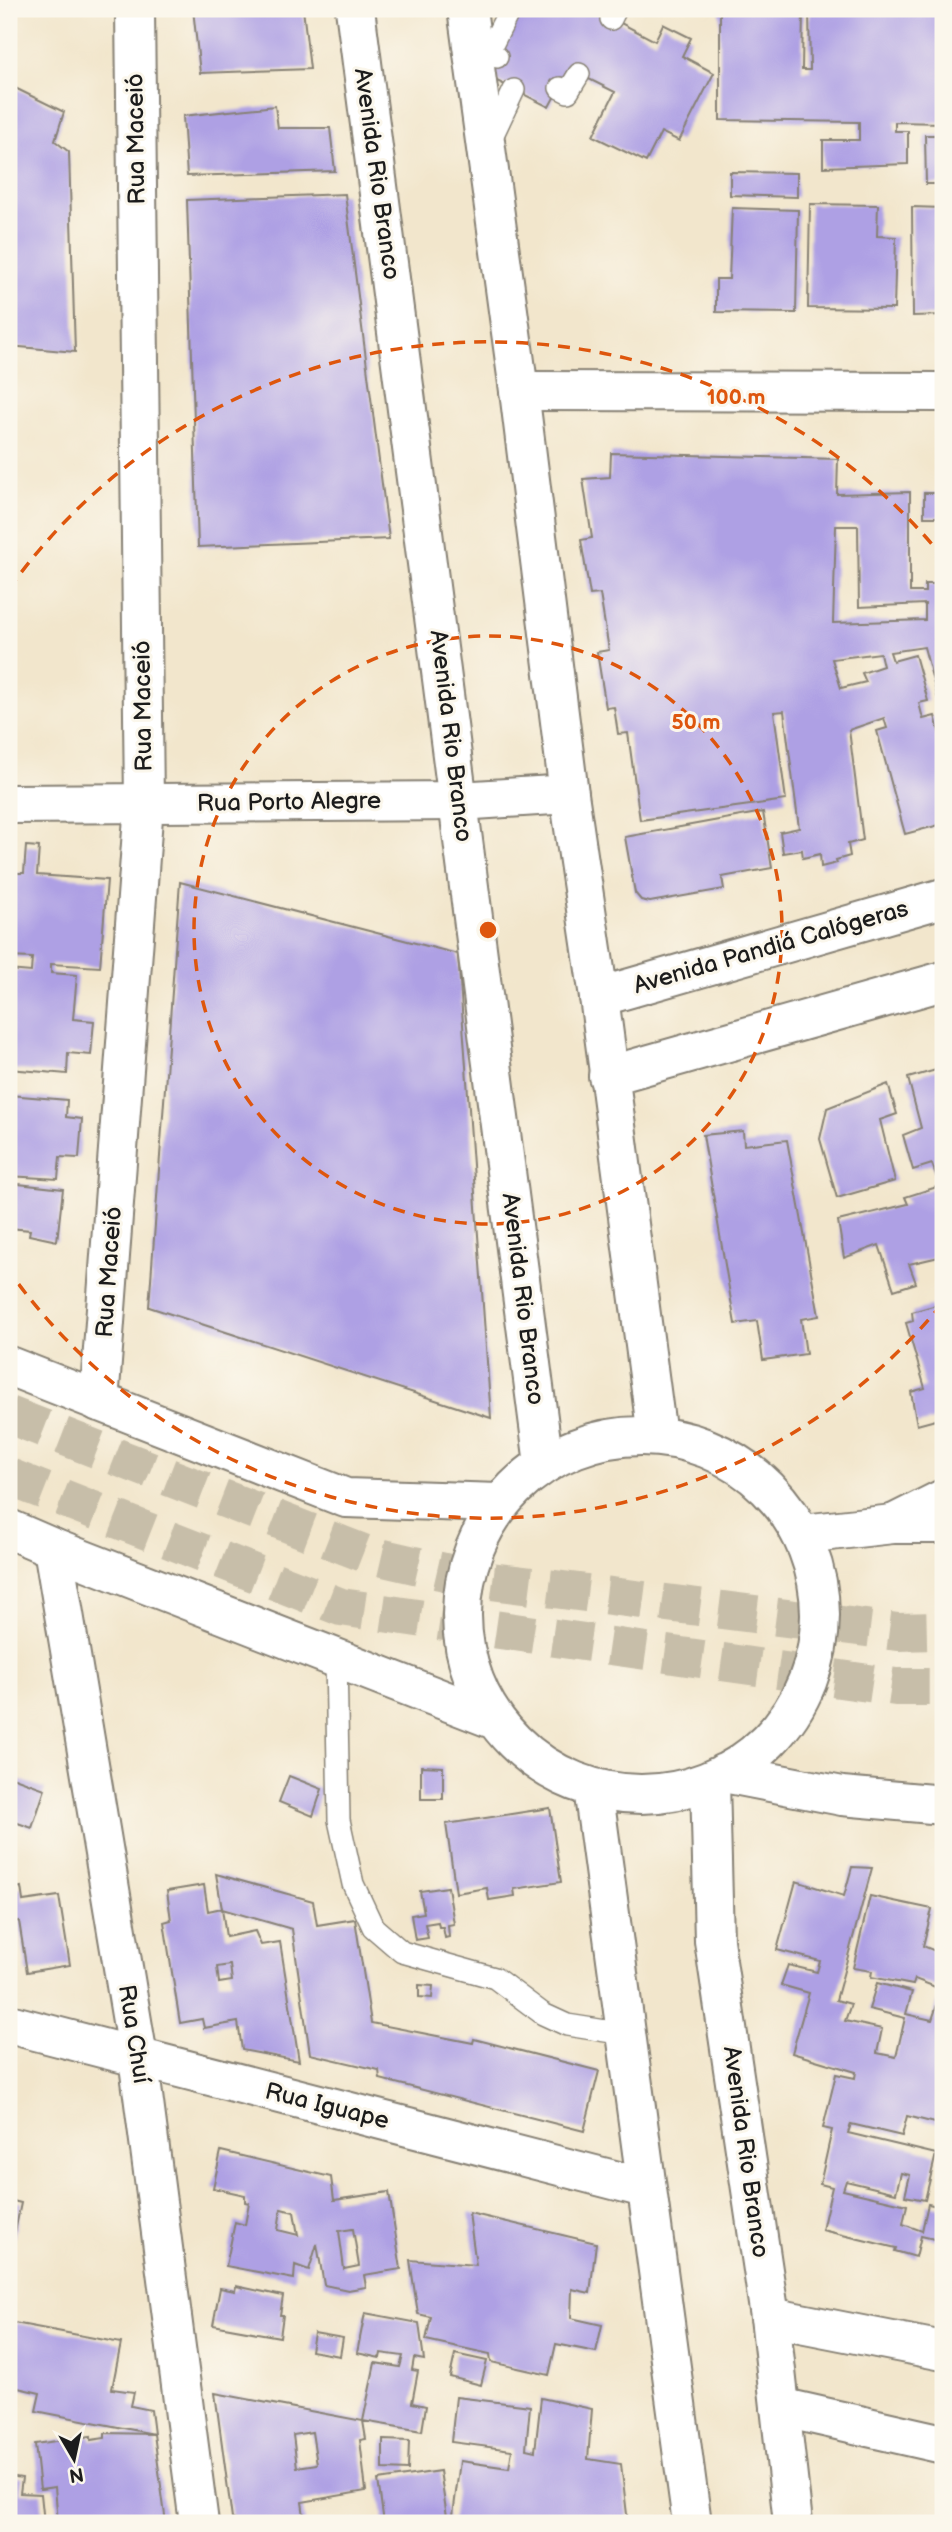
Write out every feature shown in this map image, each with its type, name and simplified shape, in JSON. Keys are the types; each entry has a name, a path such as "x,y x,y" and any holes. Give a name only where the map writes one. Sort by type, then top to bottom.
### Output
{"main road":[{"name":"Rua Maceió","path":"99,1402 144,804 135,9"},
{"name":"Avenida Rio Branco","path":"355,9 544,1464"},
{"path":"467,9 519,391 569,794 599,997 657,1436"},
{"path":"519,391 943,392"},
{"name":"Rua Porto Alegre","path":"9,804 459,801 569,794"},
{"name":"Avenida Pandiá Calógeras","path":"599,997 943,898"},
{"path":"608,1076 943,981"},
{"path":"9,1366 346,1498 499,1503"},
{"path":"657,1436 717,1451 766,1486 803,1534 820,1591 818,1650 797,1704 744,1761 717,1777 652,1794 593,1788 540,1764 490,1717 469,1671 460,1613 471,1555 499,1503 544,1464 598,1440 657,1436"},
{"path":"893,1524 943,1499"},
{"path":"803,1534 893,1524 943,1524"},
{"path":"9,1529 490,1717"},
{"name":"Rua Chuí","path":"53,1548 138,2057 199,2523"},
{"name":"Avenida Rio Branco","path":"717,1777 714,1941 770,2317 793,2523"},
{"path":"717,1777 842,1796 939,1806"},
{"path":"593,1788 692,2523"},
{"name":"Rua Iguape","path":"9,2024 645,2188"},
{"path":"770,2317 943,2351"},
{"path":"780,2407 943,2444"}],"lane":[{"path":"497,57 489,51 510,17"},
{"path":"560,88 568,92 579,74"},
{"path":"486,148 514,90"},
{"path":"336,1658 340,1820 353,1884 373,1927 402,1952 495,1978 543,2014 567,2025 625,2034"}],"building":[{"path":"193,9 303,9 310,69 200,73"},
{"path":"522,9 594,9 655,41 663,24 691,38 682,56 714,73 679,141 661,132 646,162 593,136 615,92 569,69 549,107 487,76"},
{"path":"720,9 803,9 802,70 810,70 809,9 943,9 943,123 895,122 895,131 908,131 908,164 823,167 823,140 859,140 859,122 720,120"},
{"path":"9,85 64,112 55,141 69,152 75,352 9,346"},
{"path":"275,106 278,128 330,128 335,171 187,176 183,116"},
{"path":"925,135 943,135 943,184 926,184"},
{"path":"730,172 797,173 797,197 730,195"},
{"path":"345,194 389,539 198,547 187,200"},
{"path":"810,204 878,205 877,236 896,237 894,309 808,308"},
{"path":"912,207 943,208 943,315 913,316"},
{"path":"732,208 798,210 796,313 716,312 716,279 729,279"},
{"path":"611,453 838,459 837,494 910,492 910,592 925,592 925,584 941,584 943,698 938,699 924,647 890,652 893,661 915,655 928,701 919,703 923,719 935,716 943,746 943,824 905,834 877,731 887,728 884,718 849,730 863,840 848,844 850,856 821,867 820,854 803,858 802,850 783,853 780,832 799,828 784,711 774,712 786,800 640,820 628,733 618,734 614,707 606,708 597,652 609,650 600,594 590,595 581,540 592,538 583,479 610,477","holes":["836,526 858,526 859,607 925,604 925,620 833,623","880,653 883,666 862,673 866,682 841,688 832,659"]},
{"path":"924,493 943,493 943,550 941,517 924,517"},
{"path":"763,812 772,868 722,877 724,889 650,902 641,900 635,893 625,837"},
{"path":"26,846 39,847 37,875 107,880 100,967 51,964 51,973 77,975 73,1019 94,1021 91,1055 68,1053 67,1074 9,1069 9,970 31,972 32,958 9,957 9,873 24,873"},
{"path":"180,882 458,954 491,1418 149,1307"},
{"path":"943,1068 943,1262 939,1257 909,1264 916,1283 894,1290 879,1245 844,1258 838,1221 908,1204 905,1197 940,1186 932,1164 913,1170 903,1135 921,1128 908,1078"},
{"path":"888,1084 897,1114 880,1120 895,1181 837,1198 820,1139 827,1108"},
{"path":"9,1095 67,1100 66,1117 82,1119 79,1158 60,1157 58,1179 9,1176"},
{"path":"743,1131 744,1145 787,1140 819,1316 801,1319 806,1354 763,1360 757,1321 735,1324 703,1135"},
{"path":"9,1183 63,1189 57,1241 29,1235 30,1230 9,1228"},
{"path":"943,1303 943,1418 917,1425 911,1392 925,1388 906,1323 913,1321 912,1312"},
{"path":"421,1766 443,1767 443,1799 421,1799"},
{"path":"9,1776 45,1789 32,1828 9,1820"},
{"path":"289,1776 322,1789 313,1816 279,1802"},
{"path":"550,1808 561,1882 514,1889 515,1896 489,1900 487,1888 456,1893 446,1824"},
{"path":"852,1867 872,1868 836,2000 851,2004 845,2021 882,2029 877,2053 896,2057 905,2018 869,2009 877,1983 912,1992 906,2014 932,2020 938,2002 943,2003 943,2125 907,2116 902,2136 851,2124 848,2133 936,2154 925,2200 905,2196 910,2175 901,2173 896,2193 846,2181 843,2190 907,2205 903,2224 922,2231 928,2204 943,2207 943,2241 921,2236 916,2257 895,2251 896,2248 822,2230 832,2187 820,2184 832,2130 823,2128 836,2074 855,2078 856,2072 792,2053 809,1993 781,1985 788,1965 817,1972 820,1961 777,1950 796,1881 844,1896"},
{"path":"216,1874 313,1901 317,1925 355,1919 371,2023 473,2043 474,2039 599,2071 584,2131 380,2079 379,2070 310,2054 292,1929 222,1909"},
{"path":"204,1885 208,1911 222,1908 226,1937 255,1931 261,1945 280,1942 299,2061 242,2050 238,2022 204,2028 202,2019 180,2023 164,1922 171,1920 167,1891","holes":["230,1965 232,1981 219,1983 217,1967"]},
{"path":"21,1887 23,1901 59,1896 70,1965 27,1972 19,1921 13,1922 9,1893 9,1889"},
{"path":"448,1887 454,1924 448,1925 449,1937 445,1938 443,1927 439,1927 438,1922 425,1924 428,1938 415,1940 411,1915 424,1913 420,1891"},
{"path":"870,1896 932,1909 923,1946 935,1951 943,1924 943,1990 915,1979 913,1985 871,1977 872,1971 853,1968"},
{"path":"419,1985 433,1986 432,1998 419,1997"},
{"path":"221,2151 331,2177 334,2200 389,2192 401,2269 364,2275 366,2287 348,2290 324,2285 317,2244 309,2270 295,2265 294,2279 226,2266 235,2222 245,2225 249,2203 245,2202 245,2195 213,2188","holes":["281,2209 294,2212 298,2235 278,2230","353,2229 359,2266 344,2269 339,2231"]},
{"path":"9,2200 21,2203 10,2256 9,2256"},
{"path":"469,2213 596,2243 590,2293 572,2289 571,2318 602,2325 596,2352 556,2344 549,2375 491,2362 490,2354 426,2340 431,2317 418,2314 410,2260 476,2265"},
{"path":"236,2286 283,2296 280,2337 213,2325 220,2288 235,2291"},
{"path":"365,2313 419,2323 424,2360 414,2358 412,2370 418,2371 412,2403 426,2406 422,2431 363,2421 375,2363 400,2367 403,2356 381,2353 380,2358 357,2353"},
{"path":"9,2322 121,2343 112,2389 134,2392 131,2406 151,2410 154,2434 36,2411 40,2393 9,2386"},
{"path":"314,2333 343,2338 340,2356 311,2351"},
{"path":"455,2354 487,2361 481,2385 450,2377"},
{"path":"215,2393 363,2421 366,2439 360,2440 366,2491 302,2502 305,2523 242,2523 232,2519","holes":["312,2432 317,2464 297,2467 293,2435"]},
{"path":"456,2397 530,2406 526,2449 535,2451 541,2398 592,2409 588,2459 621,2464 628,2523 452,2523 460,2461 509,2468 512,2450 451,2442"},
{"path":"105,2433 154,2434 166,2523 58,2523 55,2487 40,2489 35,2444 91,2436 91,2440 105,2438"},
{"path":"383,2440 409,2441 408,2470 383,2469"},
{"path":"440,2471 448,2523 384,2523 378,2480"},
{"path":"9,2476 22,2478 20,2493 41,2494 44,2523 9,2523"}],"tunnel":[{"path":"9,1415 366,1554 475,1579 898,1632 943,1631"},
{"path":"9,1477 341,1607 896,1687 943,1687"}]}
